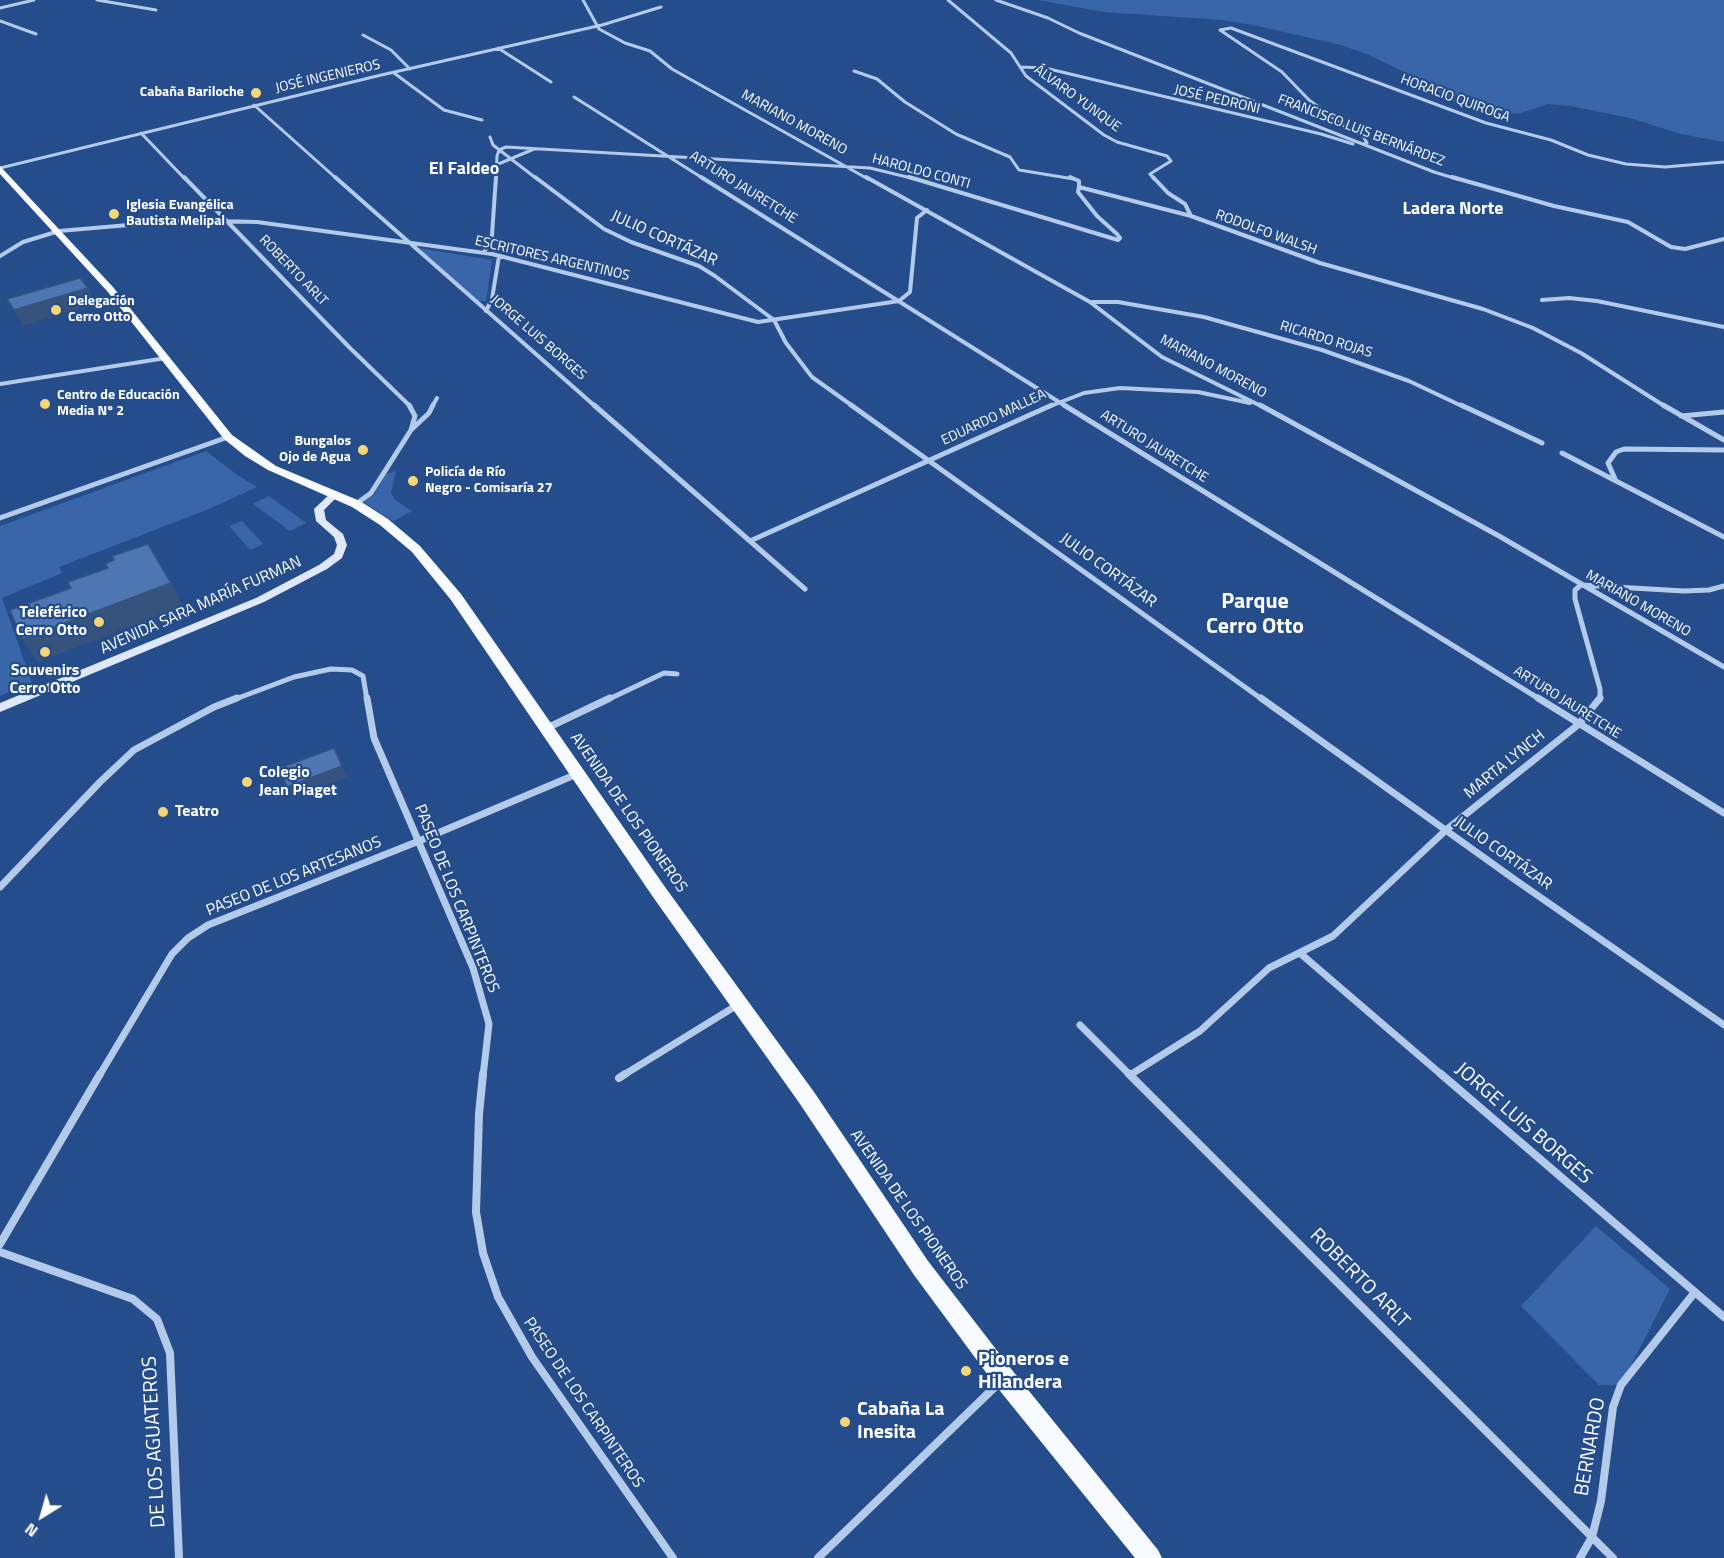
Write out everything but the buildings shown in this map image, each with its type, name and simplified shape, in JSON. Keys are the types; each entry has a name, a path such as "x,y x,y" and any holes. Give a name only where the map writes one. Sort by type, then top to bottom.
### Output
{"main road":[{"name":"AVENIDA DE LOS PIONEROS","path":"0,168 59,231 167,357 228,437 249,454 273,468 356,504 384,522 416,549 456,597 577,774 807,1098 921,1268 1004,1378 1150,1558"},
{"name":"AVENIDA SARA MARÍA FURMAN","path":"0,708 299,582 338,556 342,544 339,536 321,520 319,509 335,494"}],"street":[{"path":"0,8 34,0"},
{"path":"97,0 156,10"},
{"path":"583,0 596,26"},
{"name":"ÁLVARO YUNQUE","path":"948,0 1008,49 1026,76 1111,139 1167,156 1170,161 1150,174 1168,193 1185,204 1191,216"},
{"name":"FRANCISCO LUIS BERNÁRDEZ","path":"996,0 1057,22 1079,33 1434,172 1554,206 1622,220 1671,247 1685,249 1724,239"},
{"name":"JOSÉ INGENIEROS","path":"0,168 254,105 596,26 661,7"},
{"path":"0,21 36,34"},
{"name":"MARIANO MORENO","path":"596,26 625,43 650,51 672,69 1090,302 1162,357 1262,406 1499,536 1724,667"},
{"name":"HORACIO QUIROGA","path":"1363,144 1367,142 1363,136 1348,129 1309,99 1282,72 1220,30 1231,28 1486,123 1551,140 1600,159 1673,168 1724,162"},
{"path":"363,34 391,50 410,69"},
{"path":"498,48 551,82"},
{"name":"JOSÉ PEDRONI","path":"1020,67 1045,68 1351,143 1363,144"},
{"name":"RODOLFO WALSH","path":"854,71 877,80 905,102 956,134 1010,157 1019,170 1068,176 1079,181 1078,187 1191,216 1320,263 1432,293 1508,317 1559,340 1680,416 1724,440"},
{"path":"394,73 444,110 482,120"},
{"name":"ARTURO JAURETCHE","path":"574,97 1059,402 1724,813"},
{"name":"JORGE LUIS BORGES","path":"254,105 805,589"},
{"name":"ROBERTO ARLT","path":"141,133 412,408 415,416 411,430"},
{"name":"JULIO CORTÁZAR","path":"490,137 493,145 499,150 604,229 631,242 699,266 774,320 786,343 812,377 1446,830 1724,1025"},
{"name":"HAROLDO CONTI","path":"499,150 515,146 671,157 845,165 917,179 1118,240 1120,238 1117,234 1097,216 1078,192 1078,187"},
{"path":"496,165 537,148"},
{"path":"484,253 492,235 499,150"},
{"path":"899,301 910,292 917,218 927,210"},
{"name":"ESCRITORES ARGENTINOS","path":"0,256 23,242 59,231 187,220 225,220 257,222 484,253 650,293 747,321 774,320 899,301"},
{"path":"486,311 492,299 499,256"},
{"path":"1542,300 1569,298 1596,301 1724,327"},
{"name":"RICARDO ROJAS","path":"1090,302 1118,302 1204,317 1322,350 1409,381 1542,444"},
{"path":"0,384 167,357"},
{"name":"EDUARDO MALLEA","path":"750,541 1059,402 1101,389 1155,388 1198,392 1262,406"},
{"path":"356,504 371,493 411,430 429,413 437,398"},
{"path":"1680,416 1724,412"},
{"path":"0,518 228,437"},
{"path":"1615,480 1608,463 1616,452 1624,449 1724,450"},
{"path":"1562,453 1724,537"},
{"path":"1581,585 1684,591 1709,590 1724,586"},
{"name":"MARTA LYNCH","path":"1130,1075 1200,1031 1269,968 1333,936 1446,830 1579,724 1600,700 1600,689 1575,599 1575,590 1581,585"},
{"name":"PASEO DE LOS CARPINTEROS","path":"0,887 100,782 134,750 214,707 294,677 331,669 352,670 363,676 374,738 473,968 489,1024 479,1114 476,1212 483,1253 494,1286 532,1357 673,1558"},
{"path":"546,728 663,673 677,674"},
{"name":"PASEO DE LOS ARTESANOS","path":"0,1244 155,981 172,954 188,938 208,925 419,841 577,774"},
{"name":"JORGE LUIS BORGES","path":"1301,954 1724,1317"},
{"path":"620,1078 739,1004"},
{"name":"ROBERTO ARLT","path":"1080,1026 1612,1558"},
{"name":"DE LOS AGUATEROS","path":"0,1251 133,1299 158,1319 170,1353 179,1558"},
{"name":"BERNARDO","path":"1580,1558 1592,1537 1601,1502 1613,1407 1621,1385 1695,1292"},
{"path":"818,1558 1004,1378"}],"shaded area":[{"path":"1038,0 1724,0 1724,142 1681,134 1630,118 1571,106 1548,104 1521,113 1501,114 1478,110 1458,104 1421,80 1369,55 1341,45 1253,25 1222,20 1104,12"},
{"path":"418,248 492,260 486,301 475,301"},
{"path":"206,451 257,487 209,509 59,567 62,573 2,598 32,683 0,696 0,526"},
{"path":"396,471 391,493 395,500 412,511 393,521 363,502 374,495 386,474"},
{"path":"269,496 306,523 290,531 253,504"},
{"path":"242,521 263,544 250,550 229,526"},
{"path":"1596,1226 1670,1289 1621,1385 1599,1385 1521,1306"}],"place":[{"name":"Cabaña Bariloche","path":"256,93"},
{"name":"Iglesia Evangélica Bautista Melipal","path":"114,214"},
{"name":"Delegación Cerro Otto","path":"56,310"},
{"name":"Centro de Educación Media Nº 2","path":"45,404"},
{"name":"Bungalos Ojo de Agua","path":"363,450"},
{"name":"Policía de Río Negro - Comisaría 27","path":"413,481"},
{"name":"Teleférico Cerro Otto","path":"99,622"},
{"name":"Souvenirs Cerro Otto","path":"45,652"},
{"name":"Colegio Jean Piaget","path":"247,782"},
{"name":"Teatro","path":"163,812"},
{"name":"Pioneros e Hilandera","path":"966,1371"},
{"name":"Cabaña La Inesita","path":"845,1422"}],"district":[{"name":"El Faldeo","path":"464,170"},
{"name":"Ladera Norte","path":"1453,210"},
{"name":"Parque Cerro Otto","path":"1255,616"}]}
